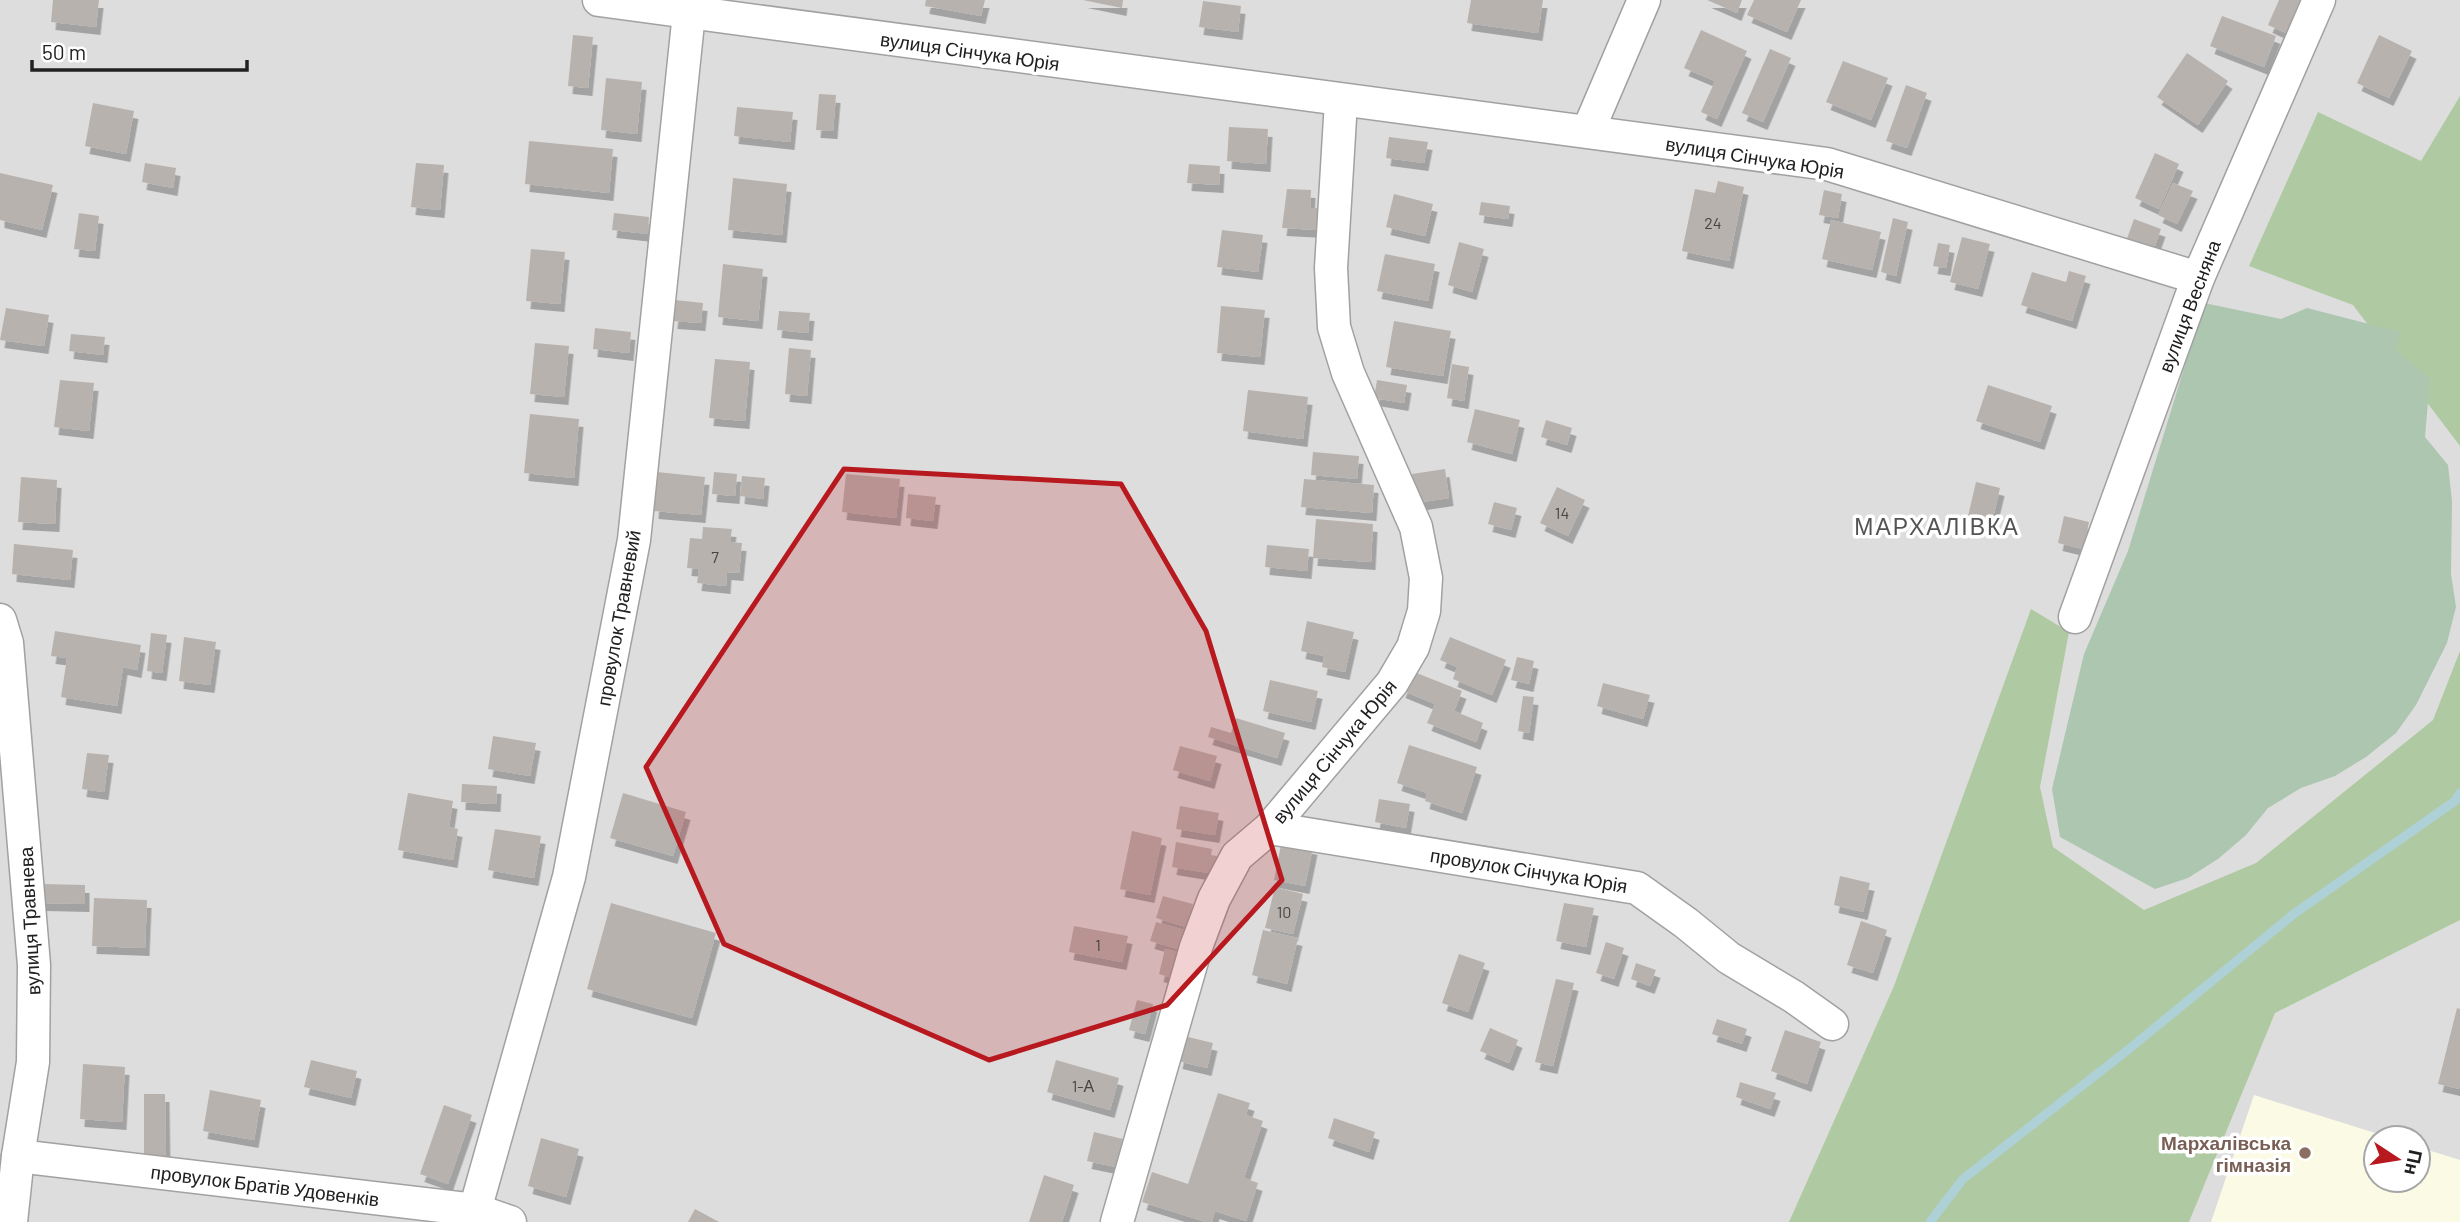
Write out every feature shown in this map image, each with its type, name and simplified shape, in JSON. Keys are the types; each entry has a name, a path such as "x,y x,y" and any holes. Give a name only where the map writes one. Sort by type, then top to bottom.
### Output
{"street":[{"name":"вулиця Сінчука Юрія","path":"599,0 1827,164 2197,278"},
{"path":"1588,131 1644,0"},
{"name":"вулиця Весняна","path":"2075,617 2197,278 2319,0"},
{"name":"провулок Травневий","path":"475,1210 569,877 634,540 689,13"},
{"name":"вулиця Сінчука Юрія","path":"1117,1222 1196,947 1214,899 1237,856 1270,828 1392,683 1413,647 1424,611 1426,578 1416,527 1348,373 1334,327 1331,268 1341,101"},
{"name":"вулиця Травнева","path":"2,636 34,965 33,1062 11,1222"},
{"name":"провулок Сінчука Юрія","path":"1270,828 1637,888 1729,958 1794,997 1832,1024"},
{"name":"провулок Братів Удовенків","path":"18,1156 475,1210 510,1222"}],"highlighted area":[{"path":"844,469 1121,484 1206,631 1282,880 1167,1005 989,1060 724,944 646,767"}],"shaded area":[{"path":"0,0 2460,0 2460,1222 0,1222"},
{"path":"2204,303 2281,319 2307,308 2400,332 2396,351 2430,378 2425,437 2448,465 2452,501 2451,574 2456,607 2447,643 2416,705 2396,733 2366,757 2335,776 2301,788 2268,808 2246,835 2218,859 2188,878 2155,889 2060,837 2052,789 2084,654 2128,551"},
{"name":"Мархалівська гімназія","path":"2254,1095 2362,1129 2362,1194 2432,1194 2432,1151 2460,1160 2460,1222 2211,1222"}],"green space":[{"path":"2460,96 2460,446 2353,305 2249,266 2318,112 2421,161"},
{"path":"2031,609 2069,632 2040,787 2053,847 2144,910 2256,863 2433,720 2460,651 2460,920 2275,1013 2189,1222 1789,1222 1894,986"}],"building":[{"path":"53,0 99,0 96,27 51,22"},
{"path":"926,0 985,0 981,16 925,6"},
{"path":"1083,0 1123,0 1122,8"},
{"path":"1471,0 1543,0 1538,33 1467,23"},
{"path":"1707,0 1742,0 1737,13"},
{"path":"1754,0 1801,0 1787,32 1747,15"},
{"path":"2279,0 2303,0 2288,34 2268,25"},
{"path":"1203,1 1241,6 1238,32 1199,27"},
{"path":"2222,16 2276,36 2264,67 2210,46"},
{"path":"1701,30 1747,51 1717,119 1701,112 1715,81 1684,68"},
{"path":"573,35 593,37 588,88 568,86"},
{"path":"2379,35 2412,51 2389,98 2357,83"},
{"path":"1770,49 1791,58 1763,122 1742,113"},
{"path":"2187,53 2228,81 2198,125 2157,97"},
{"path":"1843,61 1888,78 1871,120 1826,102"},
{"path":"606,78 642,82 637,134 601,130"},
{"path":"1906,85 1927,93 1907,148 1886,141"},
{"path":"819,94 836,95 833,131 816,130"},
{"path":"93,103 134,111 126,154 85,146"},
{"path":"737,107 793,112 790,142 734,136"},
{"path":"1229,127 1268,129 1266,164 1227,161"},
{"path":"1389,137 1428,142 1424,163 1386,158"},
{"path":"529,141 613,149 609,193 525,184"},
{"path":"2155,153 2179,164 2159,209 2135,198"},
{"path":"145,163 176,168 173,188 142,182"},
{"path":"416,163 444,165 440,210 411,207"},
{"path":"1189,164 1220,166 1219,185 1187,183"},
{"path":"0,173 53,185 42,230 0,220"},
{"path":"733,178 787,184 782,235 728,230"},
{"path":"1718,181 1744,187 1729,261 1682,251 1695,189 1715,193"},
{"path":"2173,183 2193,191 2177,224 2158,215"},
{"path":"1287,189 1311,190 1310,208 1321,208 1319,230 1282,228"},
{"path":"1824,190 1842,194 1838,218 1819,215"},
{"path":"1394,194 1433,204 1425,236 1386,227"},
{"path":"1481,202 1510,206 1508,219 1479,215"},
{"path":"79,213 99,216 95,251 74,249"},
{"path":"614,213 649,217 648,234 612,230"},
{"path":"1893,218 1908,222 1896,276 1881,272"},
{"path":"2134,219 2161,229 2152,254 2125,244"},
{"path":"1831,220 1881,232 1872,270 1822,259"},
{"path":"1222,230 1263,235 1258,272 1217,267"},
{"path":"1962,237 1990,244 1978,289 1950,282"},
{"path":"1459,242 1484,249 1472,292 1448,285"},
{"path":"1938,243 1950,245 1946,268 1933,266"},
{"path":"531,249 565,252 560,304 526,301"},
{"path":"1385,254 1435,264 1428,301 1377,291"},
{"path":"723,264 763,269 758,321 718,317"},
{"path":"2069,271 2086,276 2072,321 2021,305 2032,272 2066,282"},
{"path":"675,300 703,303 701,323 673,321"},
{"path":"1221,306 1265,310 1260,357 1217,353"},
{"path":"6,308 49,315 44,346 0,340"},
{"path":"779,311 810,313 808,333 777,330"},
{"path":"1394,321 1451,331 1443,376 1386,367"},
{"path":"595,328 631,332 629,353 593,349"},
{"path":"71,334 105,337 103,355 69,351"},
{"path":"535,343 569,346 564,397 530,394"},
{"path":"789,348 811,350 807,396 785,394"},
{"path":"715,359 750,362 745,421 709,418"},
{"path":"1452,364 1469,367 1464,401 1447,398"},
{"path":"60,380 94,383 89,431 54,427"},
{"path":"1377,380 1407,385 1404,403 1374,398"},
{"path":"1988,385 2052,406 2040,442 1976,421"},
{"path":"1248,390 1308,397 1303,439 1243,431"},
{"path":"1475,409 1520,420 1512,454 1467,442"},
{"path":"530,414 579,419 574,478 524,473"},
{"path":"1546,420 1572,428 1567,445 1541,437"},
{"path":"1313,452 1359,456 1357,479 1311,475"},
{"path":"1445,469 1449,498 1416,503 1412,474"},
{"path":"657,472 705,477 701,515 654,511"},
{"path":"714,472 737,474 735,496 712,494"},
{"path":"846,474 900,479 896,518 842,512"},
{"path":"742,476 765,478 763,499 740,496"},
{"path":"21,477 57,480 55,524 18,522"},
{"path":"1304,479 1374,485 1372,513 1301,507"},
{"path":"1976,482 2000,488 1992,522 1968,516"},
{"path":"1557,487 1585,500 1568,536 1540,523"},
{"path":"908,494 936,497 933,521 906,518"},
{"path":"1494,502 1517,508 1511,530 1488,524"},
{"path":"2064,516 2089,522 2083,549 2058,543"},
{"path":"1316,519 1373,524 1371,562 1313,558"},
{"path":"703,527 732,529 730,542 742,543 739,573 727,572 726,586 697,583 699,569 687,568 690,538 702,539"},
{"path":"14,544 73,550 70,580 12,574"},
{"path":"1267,545 1309,549 1307,571 1265,567"},
{"path":"1307,621 1354,632 1345,672 1322,667 1324,656 1301,651"},
{"path":"55,631 141,645 137,670 123,667 117,706 61,697 67,658 51,656"},
{"path":"151,633 167,635 162,673 147,671"},
{"path":"184,637 216,642 210,685 179,681"},
{"path":"1450,637 1506,660 1492,695 1453,679 1457,667 1440,660"},
{"path":"1517,657 1534,661 1529,684 1511,680"},
{"path":"1409,670 1462,691 1454,711 1483,723 1476,742 1427,723 1435,704 1401,690"},
{"path":"1270,680 1318,691 1311,722 1263,711"},
{"path":"1603,683 1650,695 1643,719 1597,706"},
{"path":"1523,696 1534,697 1529,733 1518,731"},
{"path":"1236,718 1285,733 1277,758 1208,737 1211,727 1231,733"},
{"path":"493,736 536,743 530,776 488,769"},
{"path":"1409,745 1477,767 1462,813 1425,801 1427,793 1397,783"},
{"path":"1180,746 1217,756 1210,781 1173,770"},
{"path":"87,753 109,755 104,792 82,789"},
{"path":"462,784 497,786 496,804 461,802"},
{"path":"408,793 453,801 449,827 458,829 453,860 398,850"},
{"path":"623,793 686,812 673,856 610,838"},
{"path":"1379,799 1410,804 1406,828 1375,822"},
{"path":"1180,806 1219,813 1215,835 1176,829"},
{"path":"495,829 541,836 534,878 488,870"},
{"path":"1132,831 1162,838 1150,895 1120,889"},
{"path":"1282,840 1313,847 1305,886 1274,880"},
{"path":"1176,842 1212,849 1211,855 1217,856 1214,874 1172,867"},
{"path":"1840,876 1870,883 1863,912 1834,905"},
{"path":"41,884 85,885 85,904 41,903"},
{"path":"1275,887 1303,894 1293,934 1265,928"},
{"path":"1163,896 1193,904 1186,927 1156,918"},
{"path":"94,898 147,900 145,948 92,946"},
{"path":"611,903 716,933 692,1018 587,989"},
{"path":"1564,903 1594,908 1586,947 1556,941"},
{"path":"1861,921 1887,930 1873,973 1847,965"},
{"path":"1156,922 1184,930 1178,949 1150,941"},
{"path":"1074,926 1128,936 1122,962 1069,952"},
{"path":"1263,930 1298,938 1287,984 1252,975"},
{"path":"1606,942 1624,948 1614,979 1596,973"},
{"path":"1165,949 1178,952 1172,978 1159,974"},
{"path":"1459,954 1485,963 1468,1012 1442,1003"},
{"path":"1636,963 1656,970 1650,986 1631,979"},
{"path":"1556,979 1574,983 1553,1066 1535,1062"},
{"path":"1137,1000 1153,1004 1145,1034 1129,1030"},
{"path":"2457,1008 2460,1009 2460,1089 2438,1084"},
{"path":"1717,1019 1747,1029 1742,1044 1712,1034"},
{"path":"1490,1028 1518,1040 1509,1063 1480,1051"},
{"path":"1785,1030 1821,1042 1807,1084 1771,1071"},
{"path":"1184,1036 1213,1043 1207,1068 1178,1061"},
{"path":"311,1060 357,1071 351,1098 304,1087"},
{"path":"1056,1060 1119,1078 1110,1110 1047,1092"},
{"path":"83,1064 125,1067 122,1122 80,1119"},
{"path":"1740,1082 1776,1093 1770,1109 1736,1097"},
{"path":"210,1090 261,1100 254,1140 203,1131"},
{"path":"1218,1093 1250,1103 1246,1115 1263,1121 1244,1178 1258,1183 1246,1221 1215,1211 1212,1222 1206,1222 1142,1202 1152,1172 1188,1184"},
{"path":"144,1094 165,1094 166,1163 144,1163"},
{"path":"444,1105 472,1115 448,1184 420,1174"},
{"path":"1334,1118 1375,1132 1369,1152 1328,1138"},
{"path":"1094,1132 1127,1140 1121,1168 1087,1161"},
{"path":"541,1138 579,1149 566,1197 528,1186"},
{"path":"1044,1175 1074,1185 1062,1222 1029,1222"},
{"path":"695,1209 719,1222 688,1222"}],"waterway":[{"path":"1930,1222 1963,1179 2129,1049 2295,913 2455,801 2460,793"}],"place":[{"name":"Мархалівська гімназія","path":"2305,1153"}],"district":[{"name":"МАРХАЛІВКА","path":"1937,526"}]}
